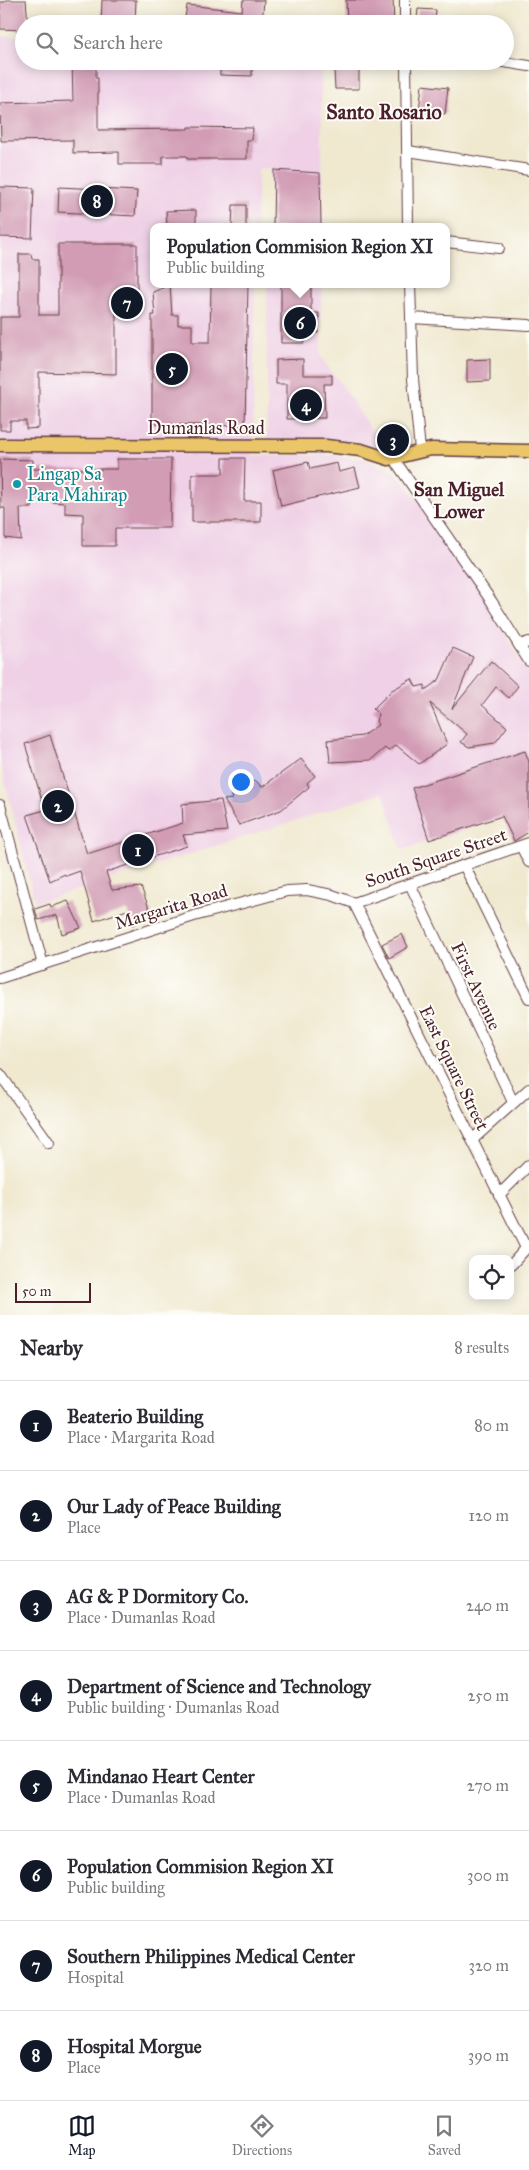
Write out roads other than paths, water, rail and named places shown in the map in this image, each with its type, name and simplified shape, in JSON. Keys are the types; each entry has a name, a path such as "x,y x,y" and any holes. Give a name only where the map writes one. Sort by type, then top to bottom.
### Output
{"main road":[{"name":"Dumanlas Road","path":"0,445 326,446 361,450 394,459"},
{"path":"394,459 420,450 529,451"}],"street":[{"path":"405,0 405,15"},
{"path":"514,64 529,66"},
{"path":"406,70 408,223"},
{"path":"408,151 529,170"},
{"path":"450,242 499,248"},
{"path":"410,288 413,386 420,450"},
{"path":"411,318 529,325"},
{"path":"394,459 524,644 529,661"},
{"path":"0,805 42,964"},
{"path":"525,844 529,862"},
{"name":"South Square Street","path":"354,903 525,844"},
{"path":"464,865 529,998"},
{"name":"First Avenue","path":"410,884 513,1102"},
{"name":"Margarita Road","path":"0,978 194,916 287,891 307,890 332,895 354,903"},
{"name":"East Square Street","path":"354,903 499,1195 528,1247"},
{"path":"0,1074 49,1142"},
{"path":"472,1140 529,1089"},
{"path":"499,1195 529,1165"},
{"path":"514,1262 528,1247"}],"place":[{"name":"Hospital Morgue","path":"97,201"},
{"name":"Southern Philippines Medical Center","path":"127,303"},
{"name":"Population Commision Region XI","path":"300,323"},
{"name":"Mindanao Heart Center","path":"172,369"},
{"name":"Department of Science and Technology","path":"306,405"},
{"name":"AG & P Dormitory Co.","path":"393,440"},
{"name":"Lingap Sa Para Mahirap","path":"17,484"},
{"name":"Our Lady of Peace Building","path":"58,806"},
{"name":"Beaterio Building","path":"138,850"}],"district":[{"name":"Santo Rosario","path":"384,112"},
{"name":"San Miguel Lower","path":"459,500"}]}
